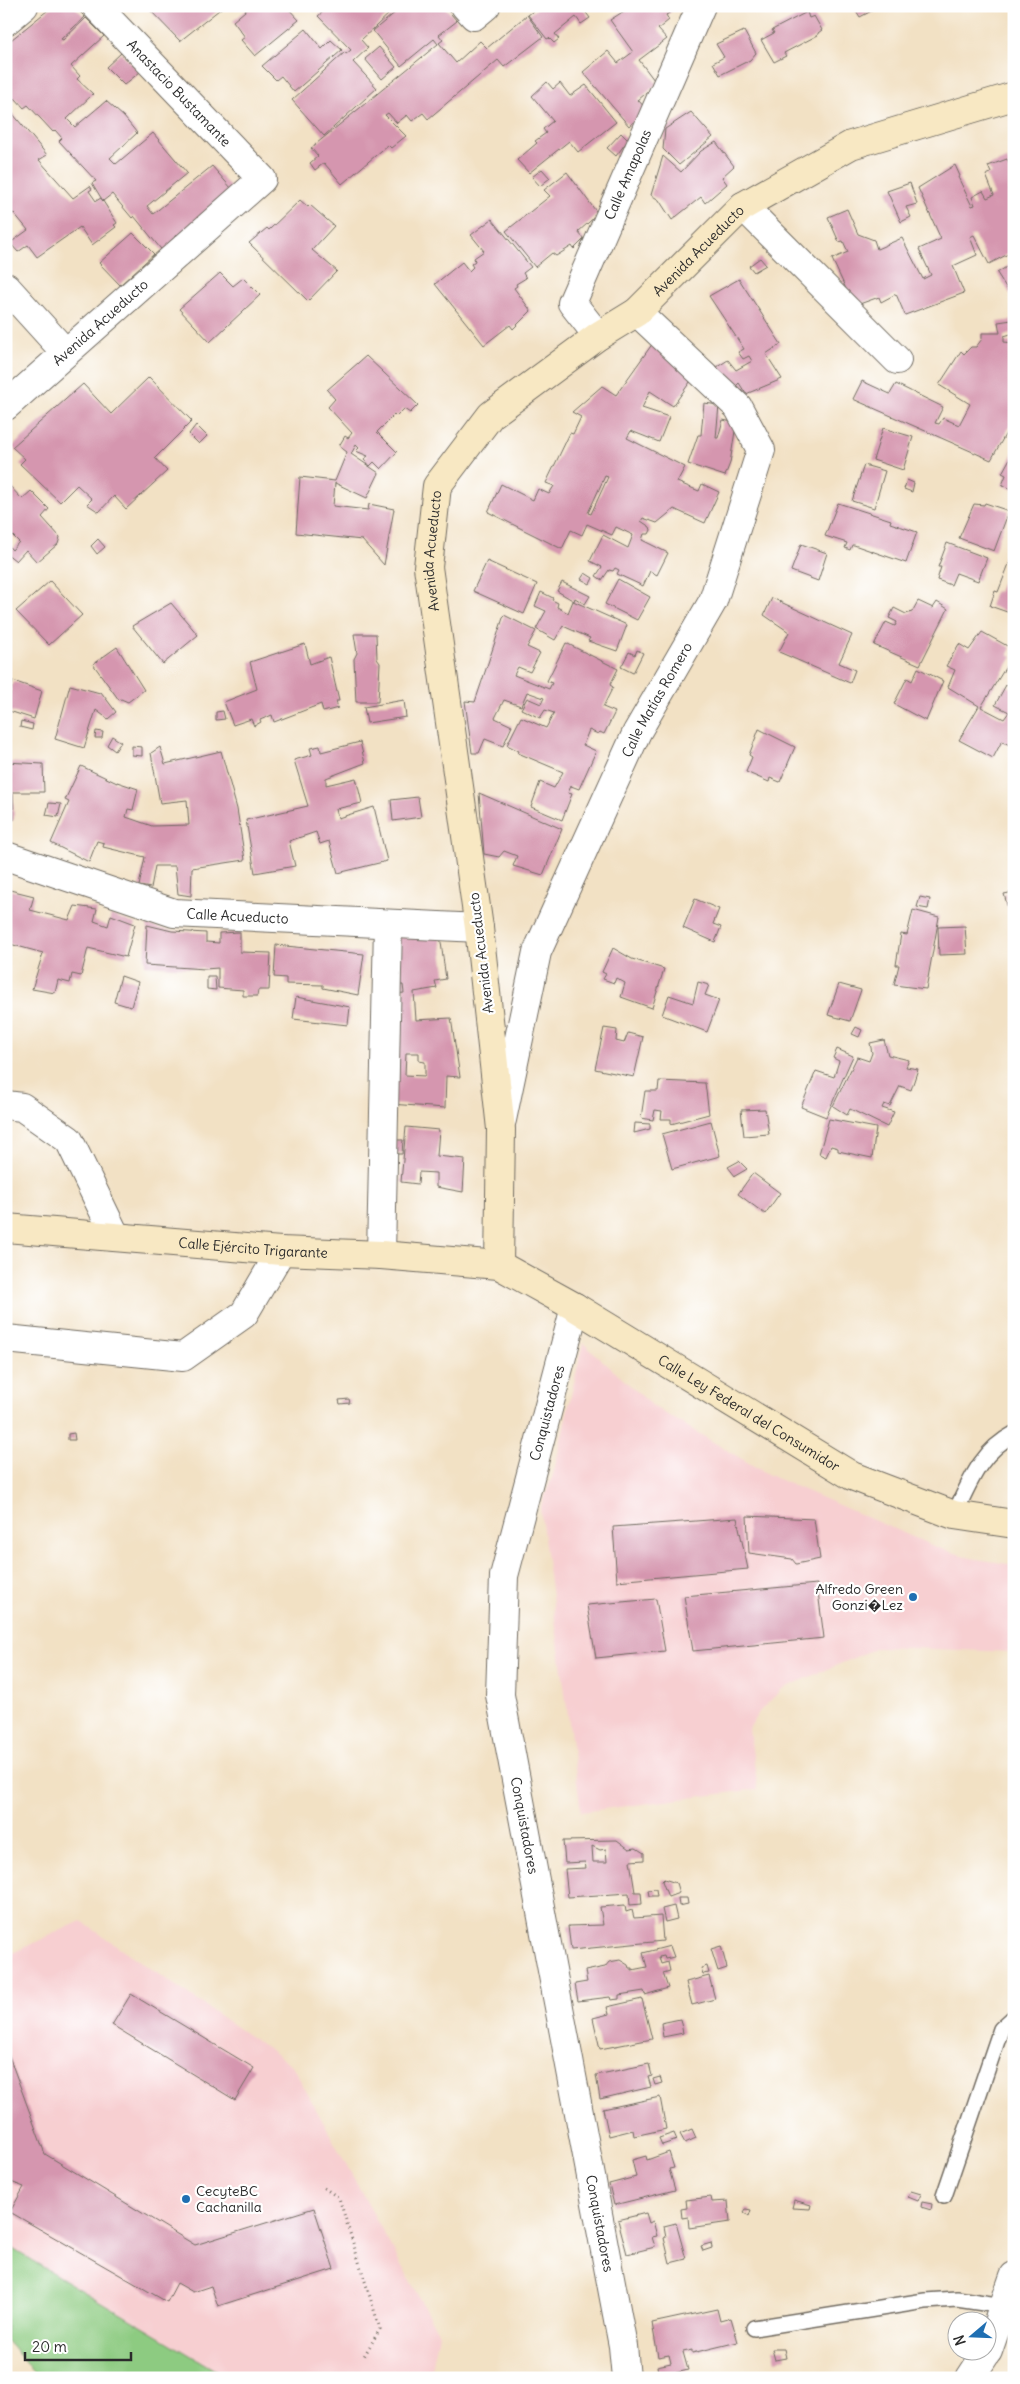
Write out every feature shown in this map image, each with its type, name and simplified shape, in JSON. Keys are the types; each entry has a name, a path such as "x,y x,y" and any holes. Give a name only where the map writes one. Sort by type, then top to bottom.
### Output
{"main road":[{"name":"Avenida Acueducto","path":"499,1265 500,1129 479,928 428,567 437,486 491,415 598,336 637,312 743,206 851,145 1014,96"},
{"name":"Calle Ejército Trigarante","path":"6,1228 281,1251 381,1255 499,1265"},
{"name":"Calle Ley Federal del Consumidor","path":"499,1265 575,1307 852,1476 954,1515 1014,1524"}],"street":[{"path":"6,22 24,6"},
{"name":"Anastacio Bustamante","path":"96,6 262,179"},
{"path":"464,6 474,16 486,6"},
{"name":"Calle Amapolas","path":"598,336 572,304 701,6"},
{"name":"Avenida Acueducto","path":"6,406 262,179"},
{"path":"743,206 897,360"},
{"path":"6,287 65,352"},
{"name":"Calle Matías Romero","path":"500,1129 536,952 637,732 714,601 761,450 738,407 637,312"},
{"name":"Calle Acueducto","path":"6,856 174,913 479,928"},
{"path":"381,1255 388,924"},
{"path":"6,1105 22,1107 69,1140 116,1237"},
{"path":"6,1339 182,1357 244,1314 281,1251"},
{"name":"Conquistadores","path":"575,1307 504,1576 500,1695 623,2346 626,2378"},
{"path":"998,2323 1014,2276"},
{"path":"970,2378 981,2362"},
{"path":"990,2362 992,2378"}],"lane":[{"path":"954,1515 977,1467 998,1443 1014,1434"},
{"path":"944,2196 1001,2029 1014,2017"},
{"path":"754,2328 925,2301 957,2299 1004,2306"}],"path":[{"path":"324,2188 339,2198 380,2329 363,2358"}],"shaded area":[{"path":"583,1343 654,1407 769,1475 936,1547 971,1558 1014,1565 1014,1652 879,1647 782,1689 758,1713 749,1729 758,1789 581,1812 540,1508 553,1475"},
{"name":"CecyteBC Cachanilla","path":"81,1921 292,2065 439,2334 430,2378 39,2378 6,2340 6,1956"}],"green space":[{"path":"6,2245 226,2378 39,2378 6,2340"}],"building":[{"path":"53,6 74,6 85,17 61,39 63,40 86,18 104,36 71,66 80,76 77,79 93,94 67,119 75,127 106,101 124,117 137,133 110,158 116,164 153,133 187,173 147,206 153,214 212,166 238,196 169,259 134,216 132,218 112,194 103,201 92,183 96,181 59,141 62,138 55,130 53,132 28,105 24,108 15,98 9,104 13,109 6,114 6,44"},
{"path":"146,6 224,6 180,41"},
{"path":"251,6 286,6 299,20 255,56 241,40 245,37 233,21"},
{"path":"330,6 386,6 391,12 361,40 368,48 353,62 377,88 324,136 292,100 345,52 346,54 351,50 318,16"},
{"path":"403,6 444,6 457,21 439,35 443,40 439,43 456,63 480,41 487,48 527,15 543,37 504,67 498,60 428,119 423,113 412,121 407,115 397,123 388,113 385,115 406,136 391,148 388,145 342,184 324,163 315,170 310,163 318,156 311,148 438,44 434,39 401,66 373,31"},
{"path":"540,6 581,6 590,18 581,24 576,17 555,34 559,39 554,43 549,38 547,39 528,15"},
{"path":"632,6 680,6 666,15 669,20 658,29 667,39 639,60 657,84 638,100 647,110 629,126 583,72 608,51 618,63 633,52 610,20"},
{"path":"853,6 881,6 860,17"},
{"path":"807,12 809,18 814,16 822,30 818,35 784,53 786,56 774,62 761,40 774,33 772,30"},
{"path":"306,29 322,49 331,40 342,50 294,92 281,76 276,80 262,66"},
{"path":"744,31 756,53 750,60 720,75 713,63 724,57 716,44"},
{"path":"379,47 396,67 382,79 365,59"},
{"path":"121,53 140,72 124,85 106,67"},
{"path":"547,82 553,89 560,83 570,96 586,85 616,122 578,152 569,141 529,173 517,160 537,143 535,141 546,133 543,129 553,121 532,96"},
{"path":"691,112 713,137 679,165 663,149 665,129"},
{"path":"13,114 47,155 39,160 73,198 90,186 92,189 89,191 96,201 101,198 117,223 114,225 116,227 92,245 80,227 37,257 28,245 18,252 10,243 28,230 14,213 6,218 6,120"},
{"path":"621,133 628,140 616,156 607,148"},
{"path":"716,142 734,166 722,177 727,184 705,203 701,197 672,220 659,200 651,195 663,156 681,172 701,151"},
{"path":"1007,159 1014,171 1014,187 1008,189 1014,202 1014,255 1012,252 989,264 974,235 970,237 977,255 953,266 964,293 905,315 896,294 881,302 879,297 854,306 832,259 848,252 843,241 839,242 828,217 847,209 858,234 874,240 877,249 902,238 923,279 931,275 919,249 941,239 918,188 955,165 960,176 958,177 972,206 975,205 972,197 983,191 987,198 994,195 986,175 991,173 988,166"},
{"path":"542,169 550,178 540,186 532,177"},
{"path":"567,172 598,214 578,232 584,239 574,249 572,246 556,256 552,253 535,267 506,231 550,196 544,190"},
{"path":"910,183 917,204 906,207 911,217 901,222 887,191"},
{"path":"300,200 308,207 310,205 334,226 312,250 337,271 308,301 249,243 267,228 269,230"},
{"path":"492,219 531,267 523,273 526,278 516,284 517,286 514,288 531,311 513,329 510,325 484,345 435,284 462,262 469,271 473,267 471,264 475,261 474,258 484,251 471,235"},
{"path":"133,233 154,254 120,285 99,263"},
{"path":"760,258 766,265 754,272 749,266"},
{"path":"1014,262 1014,300 997,273"},
{"path":"220,273 233,286 243,278 260,295 210,342 179,309"},
{"path":"739,279 781,344 766,354 782,379 746,394 739,383 736,386 717,367 728,360 736,370 752,361 749,356 743,359 738,352 744,349 709,296"},
{"path":"1012,320 1014,333 1004,336 1004,342 1014,343 1014,419 991,460 853,399 862,381 890,394 896,384 943,407 935,423 939,424 943,418 959,425 970,404 939,385 961,351 964,354 971,347 976,347 982,339 982,333 1000,333 998,322"},
{"path":"653,343 695,375 673,406 650,391 642,408 669,417 659,442 631,431 627,438 685,467 677,482 699,491 702,484 719,492 705,523 674,509 657,523 643,518 641,521 650,527 651,530 649,534 644,534 642,540 668,553 657,575 650,571 643,586 617,574 619,570 615,568 613,571 609,570 602,580 596,576 602,567 590,561 603,535 628,548 633,535 616,527 612,535 587,524 582,535 571,530 562,549 488,512 501,484 533,500 538,489 549,494 554,486 546,483 570,433 573,434 581,417 572,412 602,386 616,395","holes":["605,476 608,477 591,514 588,513"]},
{"path":"366,356 418,405 410,413 404,409 397,416 395,414 377,432 397,452 381,469 374,462 370,466 364,459 368,456 356,451 359,448 356,445 351,454 379,473 367,498 335,483 333,506 368,510 369,504 394,509 384,565 362,540 296,533 300,477 335,481 347,452 339,446 345,436 348,438 352,433 328,407 335,399 327,390"},
{"path":"149,377 192,421 155,458 167,471 126,509 114,496 99,512 87,504 92,499 77,485 60,502 20,464 25,459 12,447 83,384 111,414"},
{"path":"704,403 719,405 716,438 718,438 723,420 732,422 735,431 730,463 725,476 688,464 698,435 701,435"},
{"path":"196,425 207,436 199,444 189,434"},
{"path":"883,428 913,437 903,470 873,460"},
{"path":"1014,451 1014,490 1002,485 1006,475 1002,473"},
{"path":"864,465 885,471 874,508 852,501"},
{"path":"907,480 914,483 912,492 904,489"},
{"path":"6,482 22,499 31,491 49,509 42,517 60,537 58,544 37,562 26,550 16,561 6,553 6,543 12,550 19,542 6,529"},
{"path":"838,503 891,520 890,523 917,532 906,563 854,545 852,545 850,550 845,548 847,543 825,536"},
{"path":"985,503 1009,511 994,551 959,538 974,504 984,505"},
{"path":"98,539 105,547 97,554 91,546"},
{"path":"947,543 987,558 978,581 956,573 951,585 937,580 941,567 938,567"},
{"path":"801,544 827,553 818,581 791,571"},
{"path":"1014,551 1014,609 1012,608 1010,613 990,606 995,591 998,592"},
{"path":"487,561 537,584 524,614 473,591"},
{"path":"585,573 593,578 590,584 581,579"},
{"path":"618,579 650,597 637,620 605,604"},
{"path":"50,581 82,615 49,645 16,611"},
{"path":"562,582 590,596 585,604 575,598 574,601 557,591"},
{"path":"541,592 553,598 552,600 558,603 557,607 568,613 573,601 627,625 617,651 588,641 590,638 563,626 555,640 536,629 546,611 535,606"},
{"path":"772,598 852,635 839,663 855,670 850,683 779,652 789,632 764,615"},
{"path":"918,601 933,608 937,602 948,609 920,665 874,645 886,622 895,626 897,622 889,618 894,608 906,614 912,612"},
{"path":"171,603 198,635 163,664 132,626"},
{"path":"504,615 536,631 527,647 540,653 530,672 518,667 514,675 549,689 552,683 547,681 566,643 618,669 610,685 613,687 603,707 615,712 604,734 600,732 598,734 589,730 583,745 596,751 579,789 571,786 568,793 572,794 562,820 531,807 540,782 554,788 563,772 518,753 519,751 507,745 521,717 546,728 554,713 545,710 540,718 521,709 527,698 541,704 544,698 527,692 521,706 504,700 495,718 512,726 503,746 485,739 479,753 472,753 465,701 475,702"},
{"path":"982,632 1011,648 1008,654 1012,657 981,707 1004,719 1009,712 995,705 1006,685 1014,690 1014,745 1013,747 1002,741 993,758 959,740 979,706 948,687 955,670 946,666 959,644 969,650"},
{"path":"354,634 376,634 377,659 380,663 378,702 356,702 354,659 357,653"},
{"path":"305,644 310,664 329,657 339,701 336,701 338,708 323,712 321,704 274,722 272,715 260,720 261,722 254,726 251,719 233,725 224,702 257,689 250,662"},
{"path":"117,647 144,690 128,702 119,700 93,664"},
{"path":"637,650 643,653 633,673 621,667 629,652 635,655"},
{"path":"918,668 943,681 926,721 894,704 907,678 912,681"},
{"path":"13,681 42,691 34,719 6,710"},
{"path":"70,685 101,692 116,712 108,719 96,710 84,748 55,739"},
{"path":"404,700 406,717 367,723 364,707"},
{"path":"223,711 225,719 216,720 216,712"},
{"path":"21,721 33,724 32,730 20,727"},
{"path":"759,729 795,747 780,782 770,778 769,782 746,772 752,757 749,755"},
{"path":"96,731 103,732 102,738 95,738"},
{"path":"112,736 121,742 115,751 107,745"},
{"path":"360,742 365,763 326,778 326,785 356,778 362,803 336,809 338,818 374,807 387,861 338,873 329,841 320,844 316,832 289,841 295,866 255,873 246,820 308,806 294,760 312,755 310,748 320,746 321,752"},
{"path":"132,746 142,747 142,756 132,755"},
{"path":"160,747 165,764 221,751 237,809 245,860 192,868 191,896 178,894 175,866 155,866 151,888 139,886 145,857 103,847 104,843 97,841 89,862 51,843 69,802 65,800 81,766 117,783 138,789 133,810 128,809 126,817 152,826 189,825 187,800 160,803 151,753"},
{"path":"6,762 43,764 44,792 13,792 14,820 6,821"},
{"path":"479,793 562,829 543,875 513,866 517,856 504,851 499,857 484,854"},
{"path":"418,797 421,817 393,821 391,800"},
{"path":"49,803 61,804 58,817 46,815"},
{"path":"10,890 34,896 30,910 69,920 75,906 97,909 94,921 108,926 111,915 135,924 126,957 88,948 81,976 72,974 70,983 58,980 55,993 32,989 43,953 6,943 6,909"},
{"path":"1014,892 1014,926 1013,926 1004,894"},
{"path":"920,897 930,899 928,909 917,907"},
{"path":"695,899 719,909 713,924 721,927 715,942 683,928"},
{"path":"913,910 939,917 926,989 894,985 899,965 896,965 901,934 907,935"},
{"path":"147,925 172,931 206,933 206,942 219,943 219,933 240,932 240,952 271,953 269,990 258,990 257,996 243,996 243,990 218,988 218,968 205,969 145,965"},
{"path":"965,926 967,954 939,955 938,927"},
{"path":"440,935 446,979 435,981 437,988 414,992 416,1020 451,1018 460,1077 446,1076 445,1108 390,1104 395,994 404,993 403,985 398,985 397,937","holes":["406,1053 419,1053 419,1061 425,1062 425,1076 405,1075"]},
{"path":"276,945 364,954 358,995 323,988 323,985 286,984 286,978 274,977"},
{"path":"613,948 632,959 664,969 652,1008 621,997 625,983 616,978 614,983 603,979 606,974 602,972"},
{"path":"121,976 138,982 131,1007 114,1002"},
{"path":"207,977 215,977 216,990 207,989"},
{"path":"698,982 709,985 705,995 719,1000 707,1032 662,1015 669,995 693,1003"},
{"path":"839,984 861,990 850,1021 828,1015"},
{"path":"296,997 350,1007 348,1025 293,1019"},
{"path":"856,1027 862,1030 859,1037 852,1034"},
{"path":"604,1028 617,1030 616,1041 624,1043 628,1033 643,1037 634,1077 595,1069"},
{"path":"884,1040 888,1055 909,1060 906,1067 918,1069 911,1090 900,1086 890,1106 884,1104 882,1108 894,1112 887,1127 850,1109 847,1115 833,1106 857,1057 869,1061 872,1053 870,1043"},
{"path":"837,1049 853,1056 826,1117 801,1107 816,1071 834,1077 839,1061 833,1058"},
{"path":"659,1081 705,1083 709,1114 671,1124 671,1119 661,1119 662,1111 655,1110 653,1120 641,1118 645,1091 658,1091"},
{"path":"765,1109 769,1134 744,1136 741,1110"},
{"path":"829,1119 876,1128 872,1158 838,1151 838,1148 831,1146 826,1157 819,1154"},
{"path":"711,1121 720,1156 672,1169 662,1134"},
{"path":"635,1123 650,1124 650,1129 634,1133"},
{"path":"406,1127 439,1130 437,1156 465,1159 463,1192 436,1187 436,1173 419,1172 418,1184 401,1182"},
{"path":"389,1140 403,1140 402,1154 388,1154"},
{"path":"739,1161 747,1169 735,1176 728,1167"},
{"path":"753,1173 780,1193 765,1214 738,1194"},
{"path":"349,1399 350,1403 340,1404 339,1400"},
{"path":"74,1433 75,1440 68,1440 68,1434"},
{"path":"747,1516 814,1519 820,1559 796,1564 792,1559 749,1553"},
{"path":"737,1518 748,1569 617,1581 613,1527"},
{"path":"817,1584 824,1638 693,1651 684,1596"},
{"path":"656,1599 665,1651 596,1658 587,1605"},
{"path":"617,1840 629,1849 636,1848 644,1853 644,1860 630,1861 635,1892 641,1892 642,1904 630,1905 629,1893 568,1897 565,1869 586,1868 585,1862 565,1863 563,1841","holes":["592,1846 600,1850 606,1849 607,1862 593,1862"]},
{"path":"664,1879 676,1883 679,1893 668,1897 662,1881"},
{"path":"656,1889 657,1896 649,1896 648,1890"},
{"path":"678,1898 687,1898 688,1904 679,1906"},
{"path":"625,1905 626,1912 632,1910 634,1918 661,1916 663,1941 571,1950 568,1926 603,1925 600,1907"},
{"path":"674,1906 677,1919 665,1922 662,1909"},
{"path":"670,1946 674,1957 665,1959 664,1956 659,1957 661,1964 668,1962 670,1971 663,1973 668,1988 645,1995 644,1991 619,1995 619,1999 611,2000 610,1997 578,2001 575,1984 587,1982 585,1971 605,1967 609,1962 620,1960 628,1965 629,1968 632,1968 632,1970 647,1967 643,1953"},
{"path":"721,1946 727,1968 718,1971 711,1949"},
{"path":"707,1966 709,1973 703,1974 701,1968"},
{"path":"709,1976 715,1999 692,2005 686,1982"},
{"path":"131,1994 254,2068 235,2100 112,2025"},
{"path":"642,1999 652,2039 600,2049 593,2018 609,2014 607,2007"},
{"path":"680,2019 683,2033 663,2037 661,2023"},
{"path":"6,2048 45,2154 195,2245 314,2208 334,2269 218,2306 211,2286 193,2292 177,2283 167,2302 10,2212 24,2187 11,2182 6,2177"},
{"path":"649,2064 652,2076 648,2077 651,2087 600,2099 596,2075"},
{"path":"660,2077 662,2083 655,2085 653,2079"},
{"path":"660,2097 666,2129 634,2136 633,2130 609,2136 603,2109"},
{"path":"692,2129 696,2138 685,2143 680,2134"},
{"path":"674,2133 677,2140 662,2145 659,2138"},
{"path":"669,2152 674,2168 669,2169 675,2190 614,2205 609,2184 636,2177 632,2160 646,2156 647,2160"},
{"path":"911,2191 921,2194 918,2201 908,2197"},
{"path":"711,2197 712,2202 728,2201 730,2222 689,2228 688,2217 682,2218 681,2209 687,2208 686,2200"},
{"path":"794,2200 811,2205 810,2209 792,2208"},
{"path":"922,2202 932,2204 931,2210 921,2207"},
{"path":"746,2209 751,2210 749,2216 744,2212"},
{"path":"646,2213 649,2223 653,2221 657,2236 652,2237 655,2247 627,2254 618,2220"},
{"path":"676,2223 686,2259 670,2263 664,2238 666,2237 664,2226"},
{"path":"711,2243 712,2248 703,2251 701,2246"},
{"path":"717,2309 720,2321 731,2318 738,2342 692,2353 692,2350 683,2352 688,2370 659,2377 657,2366 671,2363 669,2355 658,2357 652,2323"},
{"path":"772,2349 784,2349 786,2358 775,2360"}],"place":[{"name":"Alfredo Green Gonzi�Lez","path":"913,1597"},
{"name":"CecyteBC Cachanilla","path":"186,2199"}]}
